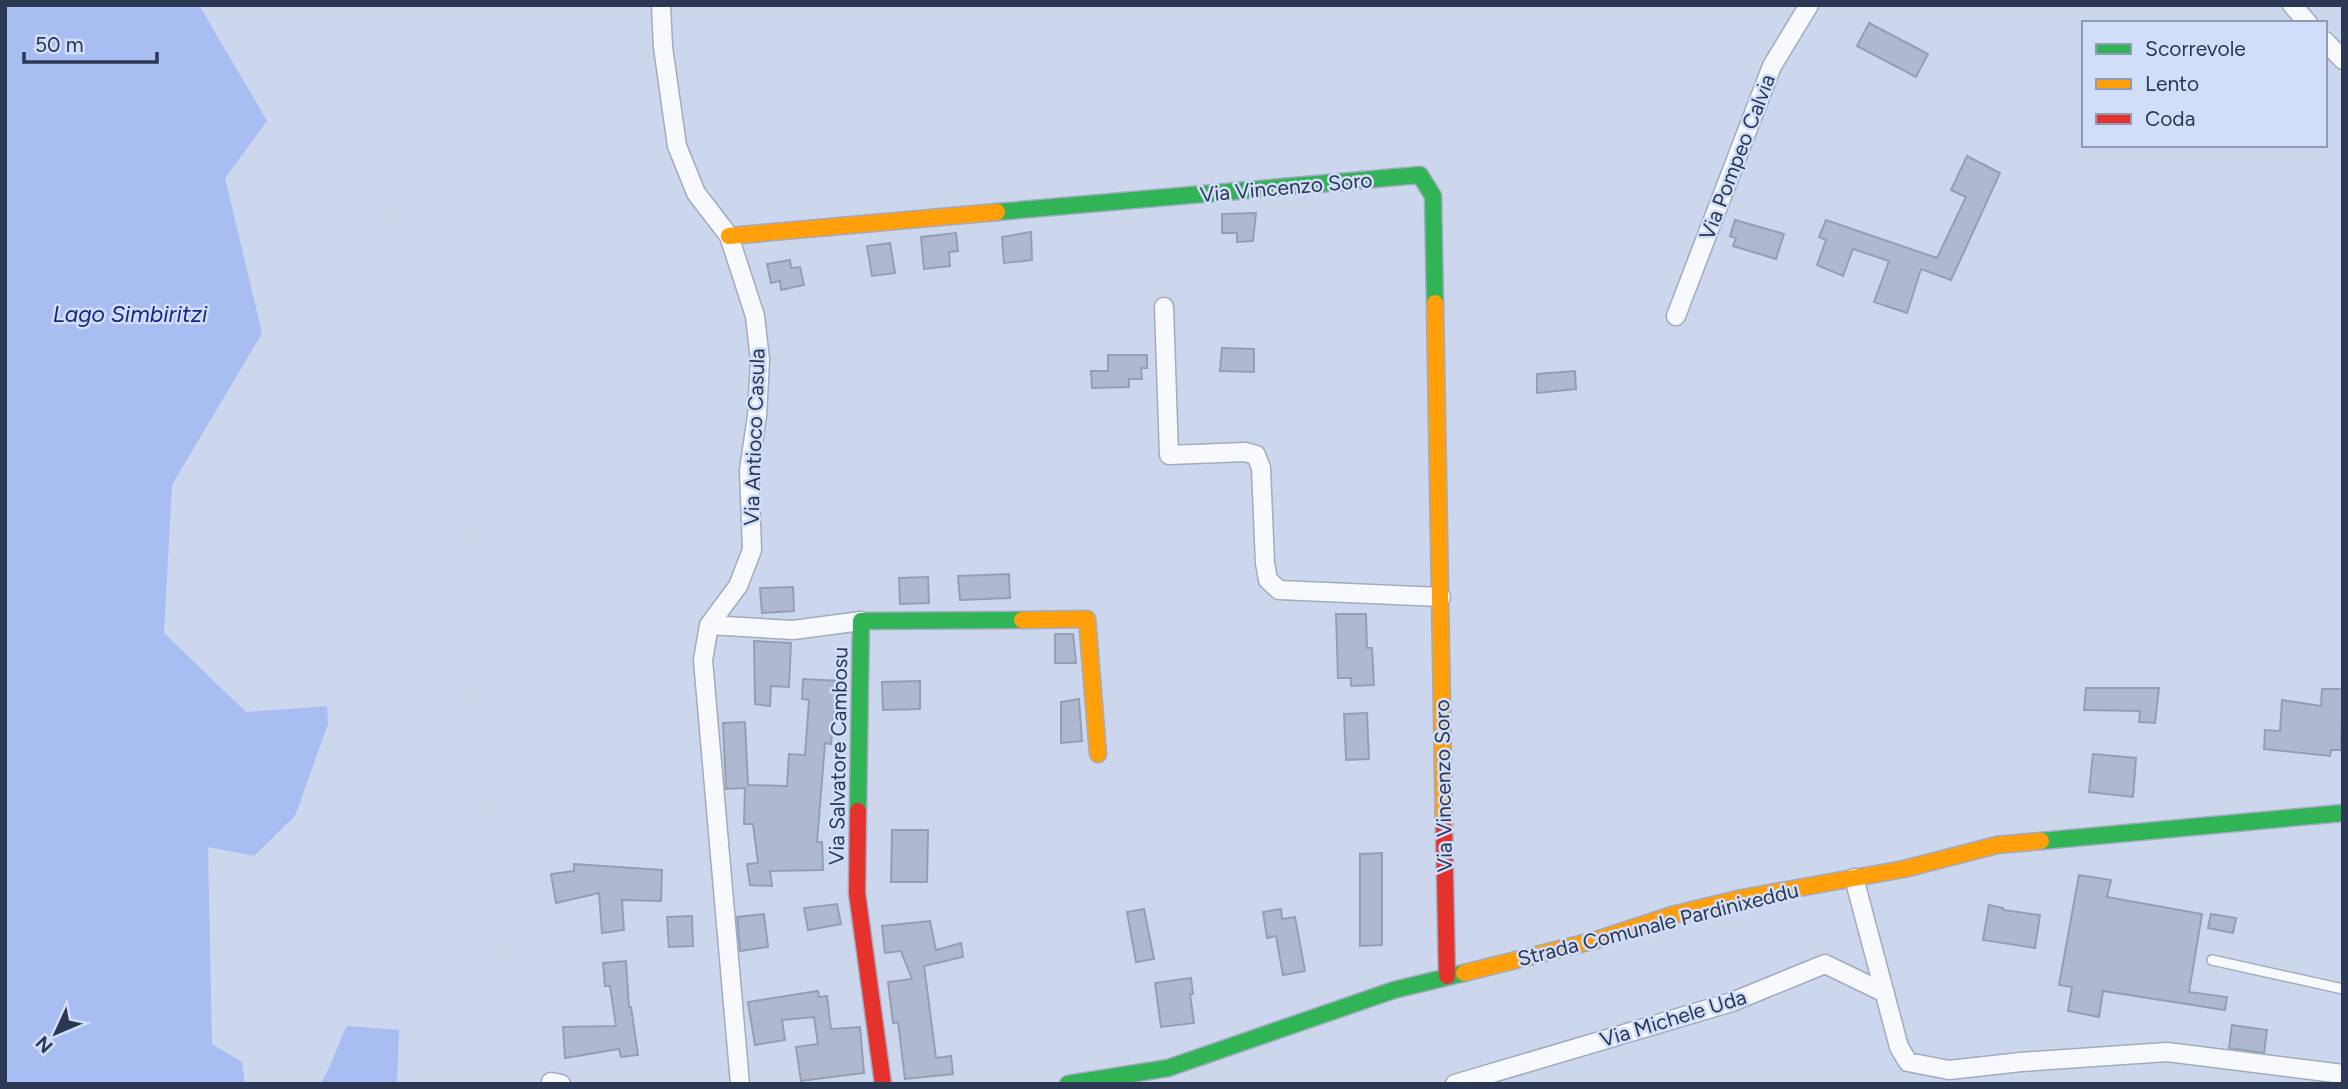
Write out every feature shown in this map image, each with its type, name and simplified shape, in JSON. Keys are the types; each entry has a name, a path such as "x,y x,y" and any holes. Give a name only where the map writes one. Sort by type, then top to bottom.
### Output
{"street":[{"name":"Via Antioco Casula","path":"661,5 663,47 677,146 696,193 729,236 755,316 760,360 757,416 749,470 752,550 738,586 709,625 703,660 740,1084"},
{"name":"Via Pompeo Calvia","path":"1676,316 1772,66 1809,5"},
{"path":"2292,5 2306,21"},
{"path":"2327,43 2343,60"},
{"name":"Via Vincenzo Soro","path":"729,236 1420,175 1433,196 1447,976"},
{"path":"1164,307 1169,455 1245,452 1256,455 1261,468 1268,580 1279,590 1441,597"},
{"name":"Via Salvatore Cambosu","path":"883,1084 856,893 861,621 1087,619 1098,754"},
{"path":"709,625 793,630 861,621"},
{"name":"Strada Comunale Pardinixeddu","path":"1068,1084 1167,1068 1394,990 1597,940 1672,915 1742,898 1904,869 1997,845 2343,813"},
{"path":"1854,878 1899,1047 1908,1062 1948,1070 2166,1052 2343,1074"},
{"name":"Via Michele Uda","path":"1455,1084 1732,1002 1825,964 1885,993"}],"lane":[{"path":"2212,960 2343,989"}],"path":[{"path":"309,5 362,76 414,280 486,483 469,619 525,1066 556,1083"},
{"path":"473,647 509,602 728,471 749,470"}],"water":[{"name":"Lago Simbiritzi","path":"5,5 199,5 267,121 225,178 262,333 172,485 164,633 246,712 327,706 328,724 295,816 254,856 208,847 212,1044 242,1062 245,1084 5,1084"},
{"path":"347,1026 399,1030 397,1084 320,1084"}],"building":[{"path":"1869,23 1928,54 1916,77 1857,46"},
{"path":"1967,156 2000,173 1951,280 1921,269 1907,313 1874,302 1889,261 1853,249 1843,276 1817,265 1826,240 1819,237 1826,220 1937,258 1966,197 1951,190"},
{"path":"1256,213 1253,241 1237,242 1237,233 1222,233 1222,214"},
{"path":"1735,220 1784,234 1776,259 1733,246 1736,238 1730,236"},
{"path":"1031,232 1032,260 1004,263 1002,237"},
{"path":"956,233 958,251 949,252 950,266 924,269 921,237"},
{"path":"890,243 895,273 872,276 867,246"},
{"path":"790,260 791,268 800,267 804,285 781,290 780,281 771,283 767,264"},
{"path":"1222,348 1254,349 1254,372 1220,371"},
{"path":"1108,355 1147,355 1147,368 1141,368 1142,379 1129,379 1129,387 1092,388 1091,371 1108,371"},
{"path":"1575,371 1576,389 1537,393 1537,374"},
{"path":"1009,574 1010,598 960,600 958,576"},
{"path":"928,577 929,603 900,604 899,578"},
{"path":"793,587 794,611 762,613 760,588"},
{"path":"1336,614 1366,614 1367,648 1372,648 1374,685 1351,686 1351,678 1338,678"},
{"path":"1055,634 1073,634 1076,663 1055,663"},
{"path":"754,641 791,643 789,687 771,686 770,706 755,704"},
{"path":"803,679 841,681 839,702 835,701 831,744 825,743 817,842 822,842 823,870 770,871 772,886 750,885 747,864 758,863 753,824 744,824 745,788 726,789 723,723 745,722 748,785 787,786 789,754 805,755 809,700 802,699"},
{"path":"920,681 920,709 883,710 882,682"},
{"path":"2086,688 2159,688 2155,723 2139,722 2140,711 2084,710"},
{"path":"2322,689 2343,689 2341,750 2331,750 2330,756 2264,749 2265,730 2280,731 2282,700 2321,706"},
{"path":"1079,699 1082,741 1061,743 1061,702"},
{"path":"1367,713 1369,759 1346,760 1344,714"},
{"path":"2093,754 2136,758 2133,797 2089,792"},
{"path":"892,830 928,830 927,882 891,882"},
{"path":"1382,853 1382,945 1360,946 1360,854"},
{"path":"574,864 662,870 661,901 622,900 624,930 602,933 599,893 556,903 551,874 574,871"},
{"path":"2079,875 2111,880 2107,897 2202,914 2189,992 2227,997 2225,1010 2103,991 2099,1017 2068,1011 2072,987 2059,985"},
{"path":"837,904 841,924 808,930 804,908"},
{"path":"1989,905 2003,910 2040,915 2035,948 1983,940"},
{"path":"1144,909 1154,959 1136,962 1127,912"},
{"path":"1281,909 1282,919 1295,917 1305,971 1283,975 1276,936 1267,938 1263,912"},
{"path":"764,914 768,947 740,951 737,917"},
{"path":"2211,914 2236,918 2233,933 2208,928"},
{"path":"692,916 693,946 669,947 667,917"},
{"path":"930,921 936,950 961,943 963,957 924,966 936,1058 951,1056 953,1074 905,1079 898,1022 893,1023 888,982 912,979 901,951 885,953 882,926"},
{"path":"626,961 629,1007 638,1055 621,1057 619,1049 565,1058 563,1027 616,1026 610,986 605,986 603,963"},
{"path":"1191,978 1194,1023 1161,1027 1155,983"},
{"path":"818,991 819,997 827,996 831,1029 860,1027 864,1073 801,1081 796,1047 818,1044 814,1017 782,1020 785,1040 755,1045 748,1002"},
{"path":"2232,1025 2267,1030 2264,1053 2229,1048"}],"traffic: fast":[{"path":"997,212 1420,175 1433,196 1435,303"},
{"path":"858,811 861,621 1022,620"},
{"path":"2041,841 2343,813"},
{"path":"1068,1084 1168,1068 1394,990 1464,973"}],"traffic: slow":[{"path":"729,236 997,212"},
{"path":"1435,303 1444,829"},
{"path":"1022,620 1087,619 1098,754"},
{"path":"1464,973 1596,940 1672,915 1742,898 1904,869 1997,845 2041,841"}],"traffic: jam":[{"path":"858,811 857,893 883,1084"},
{"path":"1444,829 1447,976"}]}
